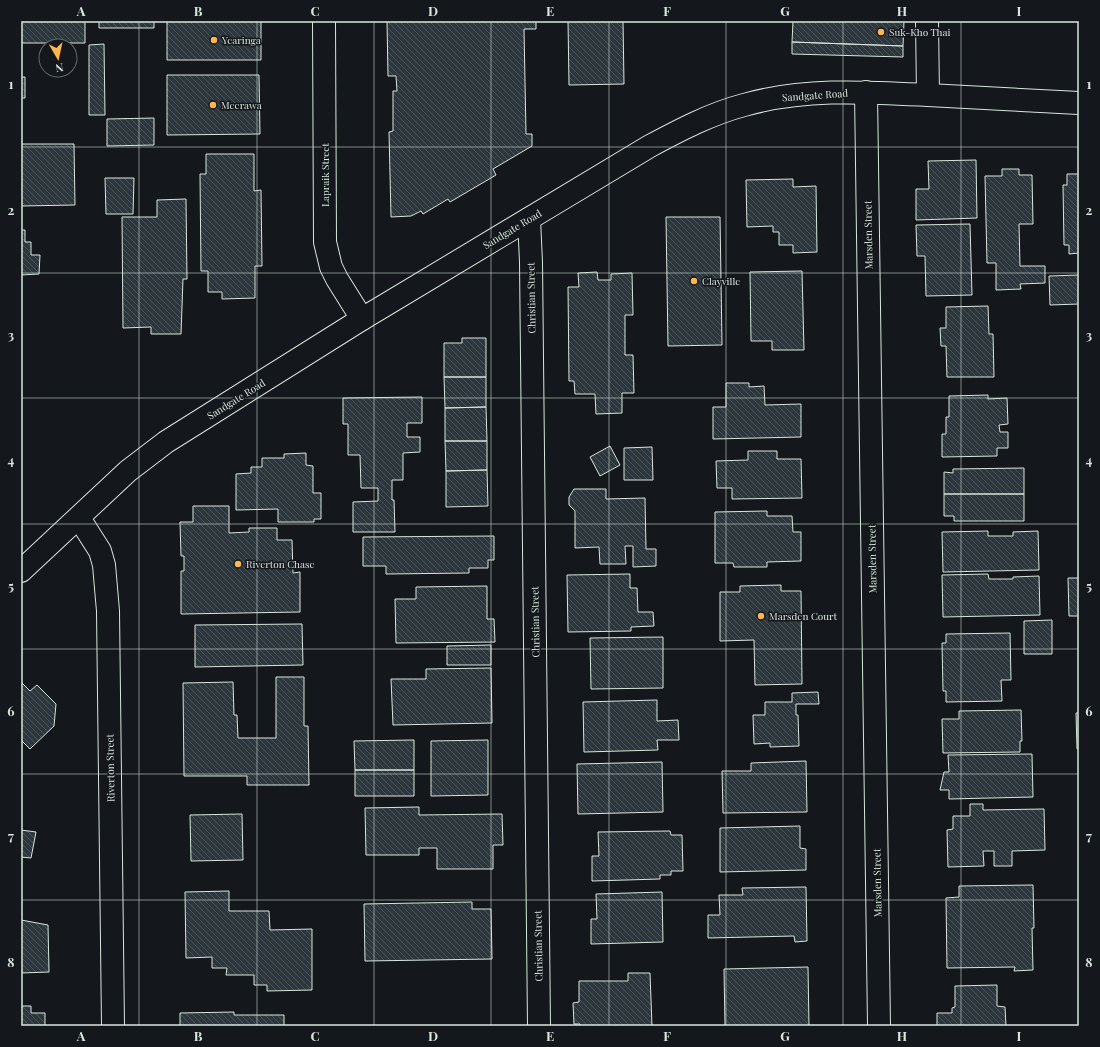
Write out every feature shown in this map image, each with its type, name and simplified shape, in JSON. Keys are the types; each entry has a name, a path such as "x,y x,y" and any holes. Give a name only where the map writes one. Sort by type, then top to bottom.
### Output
{"main road":[{"name":"Lapraik Street","path":"324,21 325,242 331,267 337,280 362,319"},
{"path":"927,21 928,95"},
{"name":"Sandgate Road","path":"21,571 128,471 166,442 362,319 650,146 683,128 716,114 744,105 774,98 808,94 866,92 1079,103"},
{"name":"Marsden Street","path":"866,92 879,1026"},
{"name":"Christian Street","path":"529,218 539,1026"},
{"name":"Riverton Street","path":"78,518 100,551 104,565 108,611 113,1026"}],"building":[{"path":"21,21 85,21 85,43 78,43 78,38 38,38 38,43 21,43"},
{"path":"99,21 154,21 154,28 99,28"},
{"name":"Yearinga","path":"167,21 261,21 261,60 167,60"},
{"path":"387,21 536,21 536,29 524,29 526,134 532,134 532,146 493,169 496,175 450,202 448,199 423,214 421,211 411,216 391,217 389,132 393,131 393,91 397,91 396,76 388,76"},
{"path":"568,21 623,21 624,84 569,85"},
{"path":"793,21 904,21 903,46 792,42"},
{"path":"792,42 903,46 903,57 792,54"},
{"path":"104,44 105,115 89,115 89,45"},
{"name":"Meerawa","path":"167,75 259,75 260,134 167,135"},
{"path":"21,77 25,77 25,98 21,98"},
{"path":"154,118 154,145 107,146 107,119"},
{"path":"21,144 74,144 75,205 21,206"},
{"path":"206,154 254,154 254,191 261,190 262,266 255,266 255,298 222,299 222,292 208,292 208,271 201,271 200,174 206,174"},
{"path":"976,160 977,218 916,220 916,189 929,189 928,161"},
{"path":"1002,169 1019,169 1019,175 1032,175 1033,224 1019,224 1020,266 1045,266 1045,283 1020,284 1021,289 996,290 996,263 987,263 985,176 1002,176"},
{"path":"1067,174 1079,174 1079,253 1069,254 1069,245 1064,245 1063,185 1067,185"},
{"path":"105,178 134,178 133,214 106,214"},
{"path":"793,179 793,187 816,186 817,252 793,253 793,245 779,245 779,232 773,232 773,226 747,227 746,180"},
{"path":"186,199 187,279 183,279 181,334 151,334 151,327 123,328 122,217 157,217 157,200"},
{"name":"Clayville","path":"666,217 720,217 722,345 668,346"},
{"path":"970,224 972,295 926,296 925,256 917,256 916,225"},
{"path":"21,230 25,230 25,242 31,242 31,255 40,255 39,274 21,275"},
{"path":"802,271 804,350 772,350 772,341 751,341 750,272"},
{"path":"597,272 598,280 611,280 611,274 632,273 633,315 625,315 625,355 633,355 634,393 622,393 622,413 596,414 595,394 575,394 574,381 569,381 568,287 579,287 578,273"},
{"path":"1079,275 1079,304 1050,305 1049,276"},
{"path":"988,306 989,334 993,334 994,377 947,377 946,346 941,346 940,328 946,328 946,307"},
{"path":"462,338 486,338 486,377 444,377 444,343 462,343"},
{"path":"444,377 486,377 486,407 445,408"},
{"path":"726,383 749,383 749,387 764,386 765,405 801,404 801,437 713,439 713,407 726,407"},
{"path":"988,395 988,399 1007,398 1008,424 999,425 1000,432 1008,432 1008,448 997,448 997,456 942,457 942,434 946,434 946,417 949,417 949,396"},
{"path":"422,397 422,423 407,423 407,437 420,437 420,452 403,453 403,480 392,480 395,532 353,532 353,502 378,501 378,488 361,488 360,455 348,455 348,424 343,424 343,398"},
{"path":"486,407 487,441 445,441 445,408"},
{"path":"445,441 487,441 487,470 446,471"},
{"path":"610,446 620,465 600,476 590,457"},
{"path":"652,447 653,480 624,480 624,448"},
{"path":"748,451 777,451 777,459 801,459 802,498 732,499 732,488 717,488 716,461 748,460"},
{"path":"306,453 306,465 313,466 313,493 321,493 321,519 314,519 314,522 278,522 278,509 236,510 236,474 251,473 251,467 262,467 262,458 284,458 284,454"},
{"path":"1024,468 1024,494 944,494 944,472 953,473 953,469"},
{"path":"487,470 488,506 446,507 446,471"},
{"path":"574,489 606,489 606,499 645,498 646,549 656,549 656,566 633,567 633,546 625,546 626,564 600,564 599,547 575,548 575,511 569,505 569,497"},
{"path":"944,494 1024,494 1024,521 954,521 954,516 944,516"},
{"name":"Riverton Chase","path":"193,506 229,506 229,533 249,532 249,528 277,528 277,540 292,540 293,573 300,572 300,612 181,614 181,571 184,571 184,556 181,556 180,522 193,522"},
{"path":"767,511 767,516 792,516 793,532 801,532 801,561 767,562 767,567 734,567 733,563 715,563 715,512"},
{"path":"988,531 988,536 1013,536 1013,532 1038,531 1039,570 943,572 942,532"},
{"path":"494,536 494,560 488,560 488,568 469,568 469,573 386,574 386,566 363,566 363,537"},
{"path":"630,574 630,588 637,588 638,612 653,612 654,626 631,627 631,631 568,632 567,575"},
{"path":"988,574 989,579 1013,579 1013,577 1039,576 1040,615 943,617 942,575"},
{"path":"1068,578 1079,578 1079,616 1069,616"},
{"name":"Marsden Court","path":"781,585 781,591 801,591 802,684 755,685 754,640 720,641 720,592 740,592 740,586"},
{"path":"487,586 487,619 494,619 495,642 396,643 395,599 416,599 416,587"},
{"path":"1052,620 1052,654 1024,654 1024,621"},
{"path":"302,624 303,665 195,667 195,625"},
{"path":"1010,633 1011,680 1001,680 1002,701 946,702 946,691 943,691 942,643 946,643 946,634"},
{"path":"663,637 663,688 591,689 590,638"},
{"path":"491,645 491,665 447,665 447,646"},
{"path":"491,668 492,723 393,725 391,679 426,679 426,669"},
{"path":"276,677 304,677 304,726 308,726 309,785 247,785 247,776 184,776 183,683 233,682 234,715 237,715 238,738 276,738"},
{"path":"21,682 30,691 37,685 56,704 54,726 30,749 21,740"},
{"path":"818,692 819,704 796,704 796,715 798,715 799,746 770,747 770,743 754,744 753,715 765,715 765,702 792,702 792,693"},
{"path":"657,700 657,721 678,720 679,740 657,740 658,750 584,752 583,702"},
{"path":"1021,710 1022,741 1020,741 1020,752 943,753 942,719 959,719 959,711"},
{"path":"1076,713 1079,713 1079,749 1077,749"},
{"path":"414,740 414,770 355,770 354,741"},
{"path":"488,740 488,795 431,796 431,741"},
{"path":"1032,754 1033,797 949,799 949,790 940,790 944,772 949,772 948,755"},
{"path":"806,761 807,812 723,813 722,771 751,771 751,763"},
{"path":"662,762 663,812 578,814 577,764"},
{"path":"355,770 414,770 414,796 355,796"},
{"path":"970,804 983,804 983,810 1044,809 1045,850 1012,851 1012,866 994,866 994,851 983,851 984,866 948,867 947,830 953,829 953,816 970,816"},
{"path":"419,807 419,815 502,814 503,845 493,845 493,869 437,869 437,848 419,848 419,855 366,855 365,808"},
{"path":"242,814 243,860 191,861 190,815"},
{"path":"800,826 800,848 806,849 806,870 720,872 720,828"},
{"path":"21,830 36,832 31,858 21,857"},
{"path":"670,831 671,835 682,835 683,871 671,871 671,875 660,875 660,879 592,881 592,856 599,856 598,832"},
{"path":"1033,885 1033,970 1014,971 1015,967 947,968 946,898 959,897 959,886"},
{"path":"806,887 807,941 795,942 794,936 708,938 708,915 720,915 719,895 743,895 742,888"},
{"path":"229,891 229,911 269,911 270,930 312,929 312,990 267,991 267,985 254,985 254,975 226,975 227,968 212,968 212,957 186,958 185,892"},
{"path":"662,892 663,942 591,944 591,919 597,919 596,894"},
{"path":"472,902 472,909 491,909 492,959 365,961 364,904"},
{"path":"21,920 48,925 49,972 21,973"},
{"path":"808,967 809,1026 725,1026 724,969"},
{"path":"628,973 650,973 652,1026 580,1026 580,1024 574,1024 573,1003 579,1002 579,981 628,981"},
{"path":"997,985 997,1006 1005,1007 1006,1026 937,1026 937,1013 952,1013 952,1008 955,1007 955,986"},
{"path":"21,1006 31,1006 31,1013 45,1013 45,1026 21,1026"},
{"path":"234,1012 234,1015 284,1015 284,1026 180,1026 180,1013"}],"place":[{"name":"Suk-Kho Thai","path":"881,32"},
{"name":"Yearinga","path":"214,40"},
{"name":"Meerawa","path":"213,105"},
{"name":"Clayville","path":"694,281"},
{"name":"Riverton Chase","path":"238,564"},
{"name":"Marsden Court","path":"761,616"}]}
